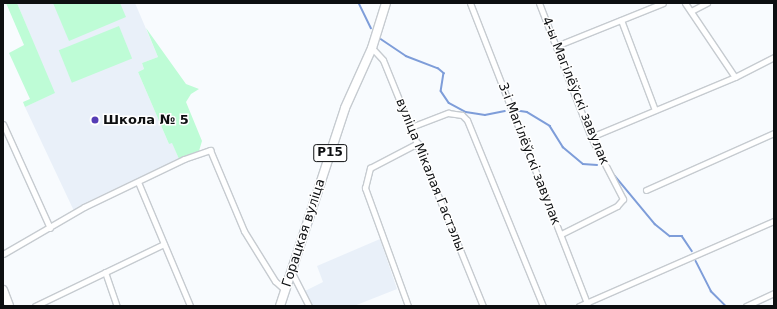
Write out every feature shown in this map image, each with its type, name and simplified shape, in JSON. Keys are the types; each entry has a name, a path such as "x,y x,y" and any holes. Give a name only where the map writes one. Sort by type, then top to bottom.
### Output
{"main road":[{"name":"Горацкая вуліца","path":"280,306 290,270 346,108 372,48 386,3"},
{"path":"3,290 9,306"}],"street":[{"name":"3-і Магілёўскі завулак","path":"470,3 587,304"},
{"name":"4-ы Магілёўскі завулак","path":"539,3 591,137 623,199 618,206 560,234"},
{"path":"556,46 663,3"},
{"path":"684,3 691,11 735,77"},
{"path":"691,11 707,3"},
{"path":"621,20 655,110"},
{"name":"вуліца Мікалая Гастэлы","path":"372,48 383,60 483,306"},
{"path":"591,137 735,77 774,57"},
{"path":"411,127 448,113 462,115 467,120 543,306"},
{"path":"3,124 50,228"},
{"path":"646,190 774,133"},
{"path":"408,306 365,188 370,168 418,143"},
{"path":"3,254 84,207 184,159 210,150 244,231 275,281 285,290"},
{"path":"138,182 190,306"},
{"path":"579,306 587,304 774,221"},
{"path":"35,306 164,244"},
{"path":"290,270 309,306"},
{"path":"105,272 117,306"},
{"path":"746,306 774,293"}],"shaded area":[{"name":"Школа № 5","path":"17,3 135,3 158,57 142,63 144,69 138,72 169,144 172,142 179,159 87,202 74,211 25,107 54,93"},
{"path":"380,239 397,289 354,306 312,306 305,291 323,282 317,266"}],"green space":[{"path":"6,3 17,3 55,93 25,107 23,102 30,99 9,53 24,45"},
{"path":"53,3 120,3 126,17 69,41"},
{"path":"119,26 132,58 72,83 59,50"},
{"path":"146,28 186,84 199,89 191,94 186,102 202,141 199,151 179,159 172,143 169,144 138,72 144,69 142,63 158,57"}],"waterway":[{"path":"359,3 371,28"},
{"path":"381,39 406,56 438,68 444,73 441,91 449,103 466,112 485,115 505,111"},
{"path":"514,110 527,112 550,126 563,147 583,164 597,165"},
{"path":"611,171 655,224 670,236 682,236 692,251"},
{"path":"696,261 711,291 726,306"}],"place":[{"name":"Школа № 5","path":"95,120"}]}
